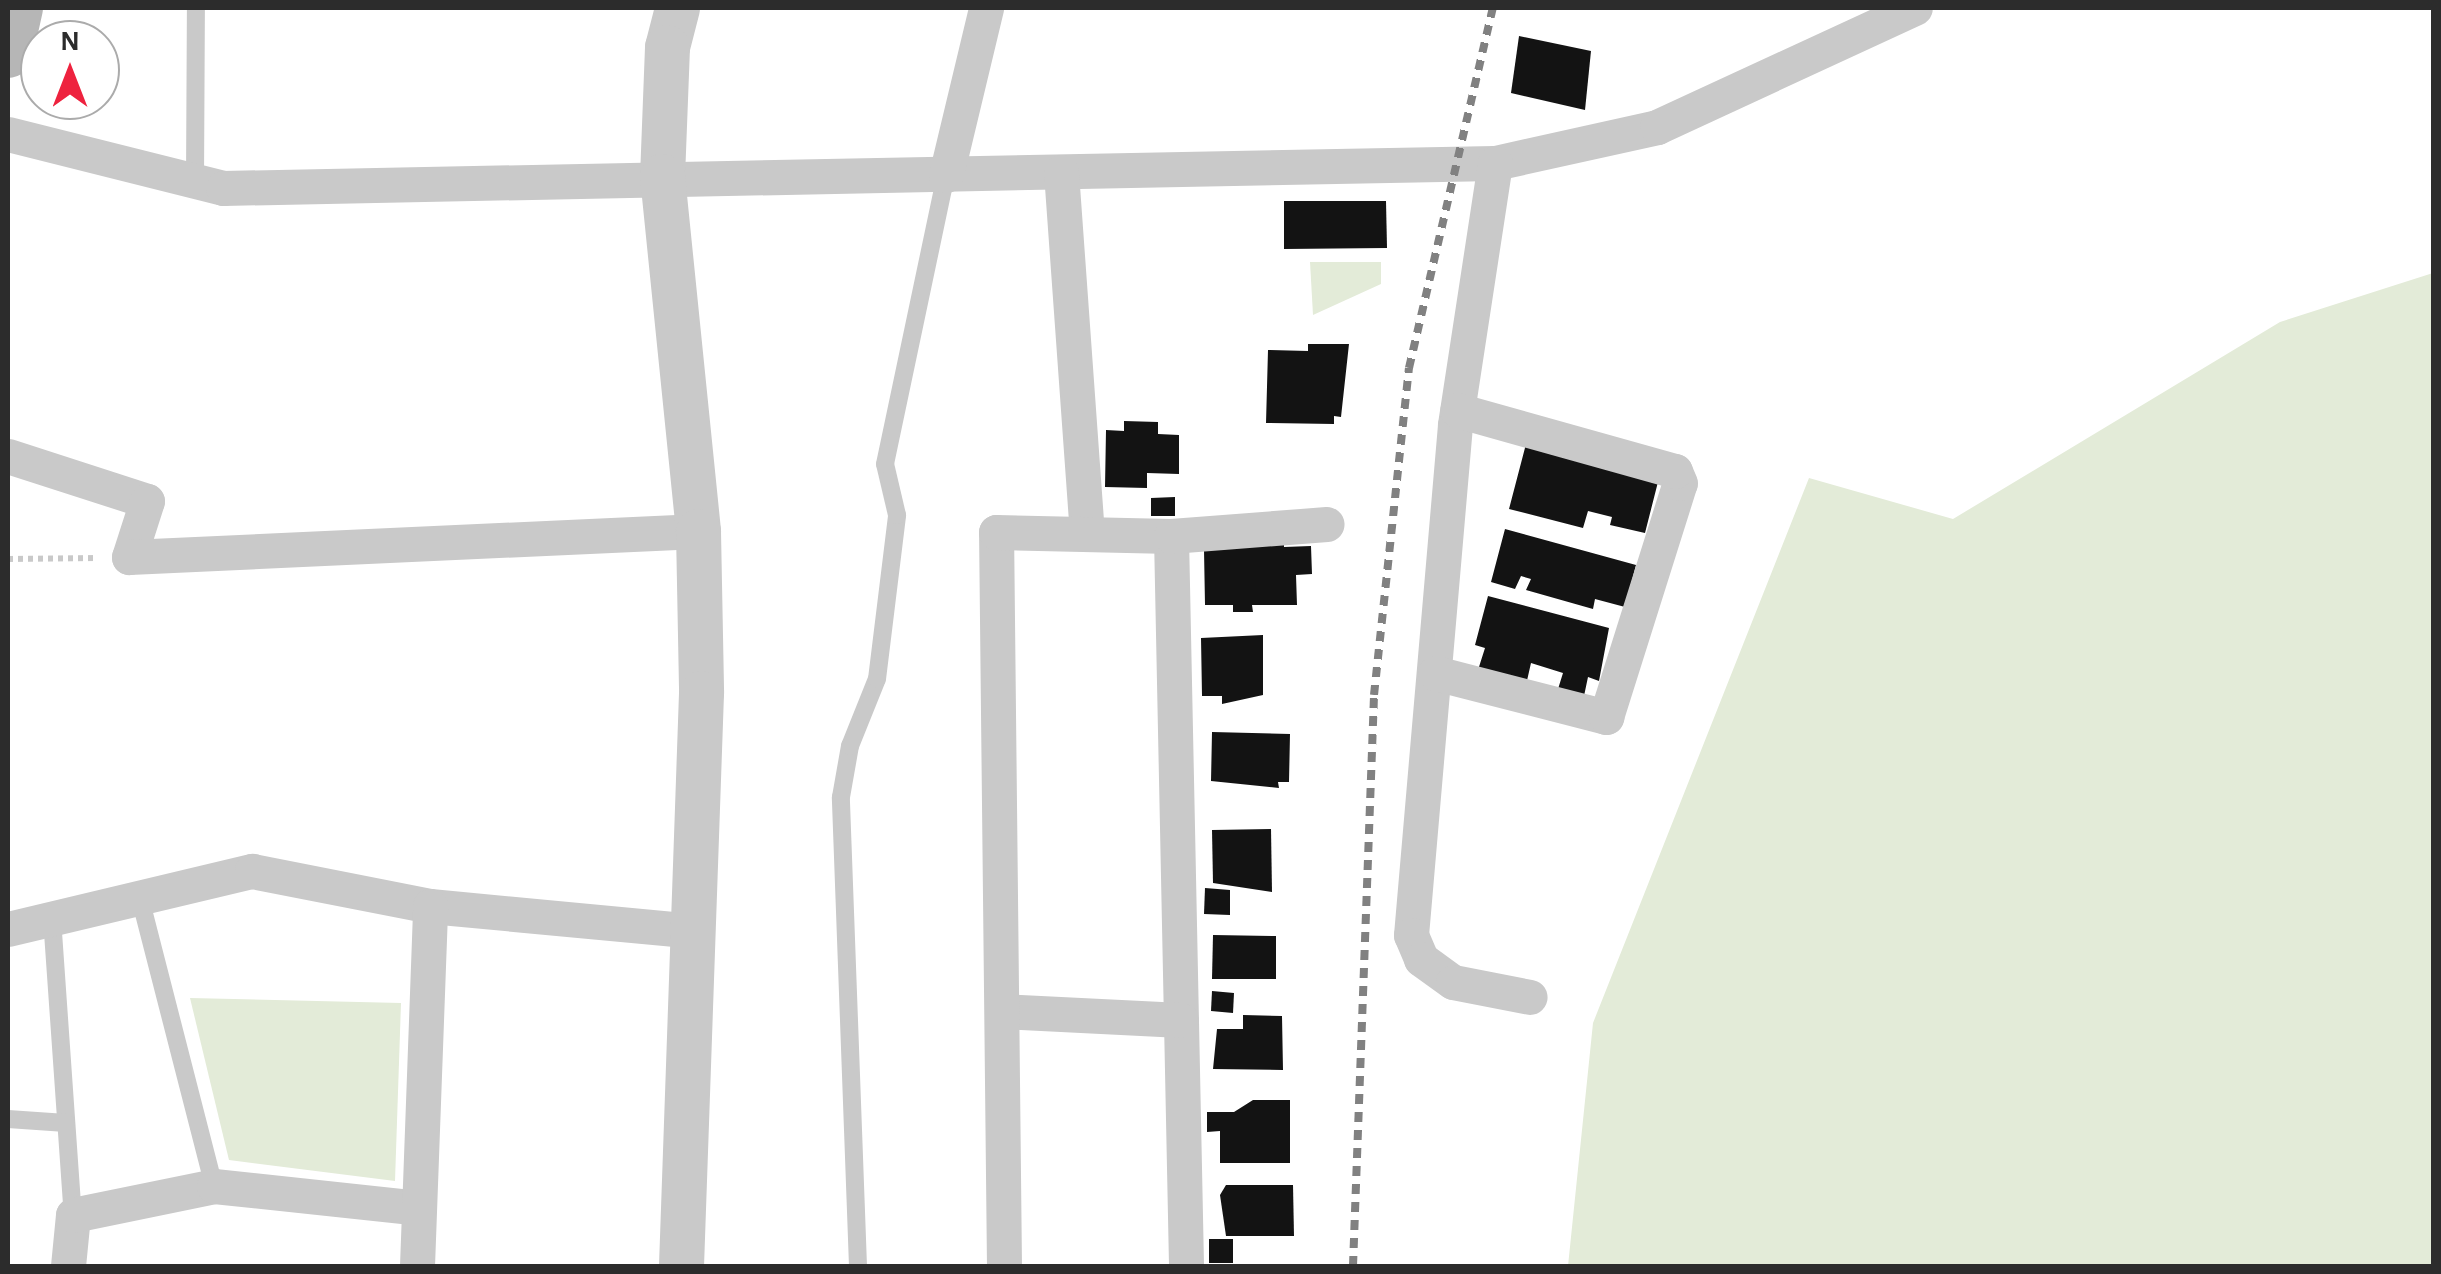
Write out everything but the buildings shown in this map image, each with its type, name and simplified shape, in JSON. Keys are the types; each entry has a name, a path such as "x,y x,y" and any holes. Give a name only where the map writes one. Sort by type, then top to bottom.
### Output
{"main road":[{"path":"8,53 18,8"}],"street":[{"path":"677,8 666,48 662,176 698,531 694,931 681,1266"},
{"path":"946,174 986,8"},
{"path":"8,134 223,188 662,176 1495,163 1657,126 1915,8"},
{"path":"1495,163 1458,410 1410,934 1421,959 1454,982 1530,997"},
{"path":"1062,172 1088,533"},
{"path":"1434,673 1606,717 1680,482 1674,471 1458,410"},
{"path":"8,456 147,501 129,558 698,531"},
{"path":"1004,1266 996,532 1171,536 1327,524"},
{"path":"1171,536 1186,1266"},
{"path":"8,929 252,871 430,906 694,931"},
{"path":"417,1266 430,906"},
{"path":"1002,1011 1181,1020"},
{"path":"68,1266 73,1214 214,1186 419,1208"}],"lane":[{"path":"195,181 196,8"},
{"path":"858,1266 841,798 850,746 877,679 898,515 885,464 946,174"},
{"path":"140,898 214,1186"},
{"path":"52,918 73,1214"},
{"path":"8,1119 66,1124"}],"path":[{"path":"8,559 129,558"}],"green space":[{"path":"1310,262 1381,262 1381,284 1313,315"},
{"path":"2433,273 2433,1266 1568,1266 1593,1023 1809,478 1953,519 2280,322"},
{"path":"190,998 401,1003 395,1181 229,1160"}],"railway":[{"path":"1353,1266 1374,695 1409,368 1493,8"}]}
